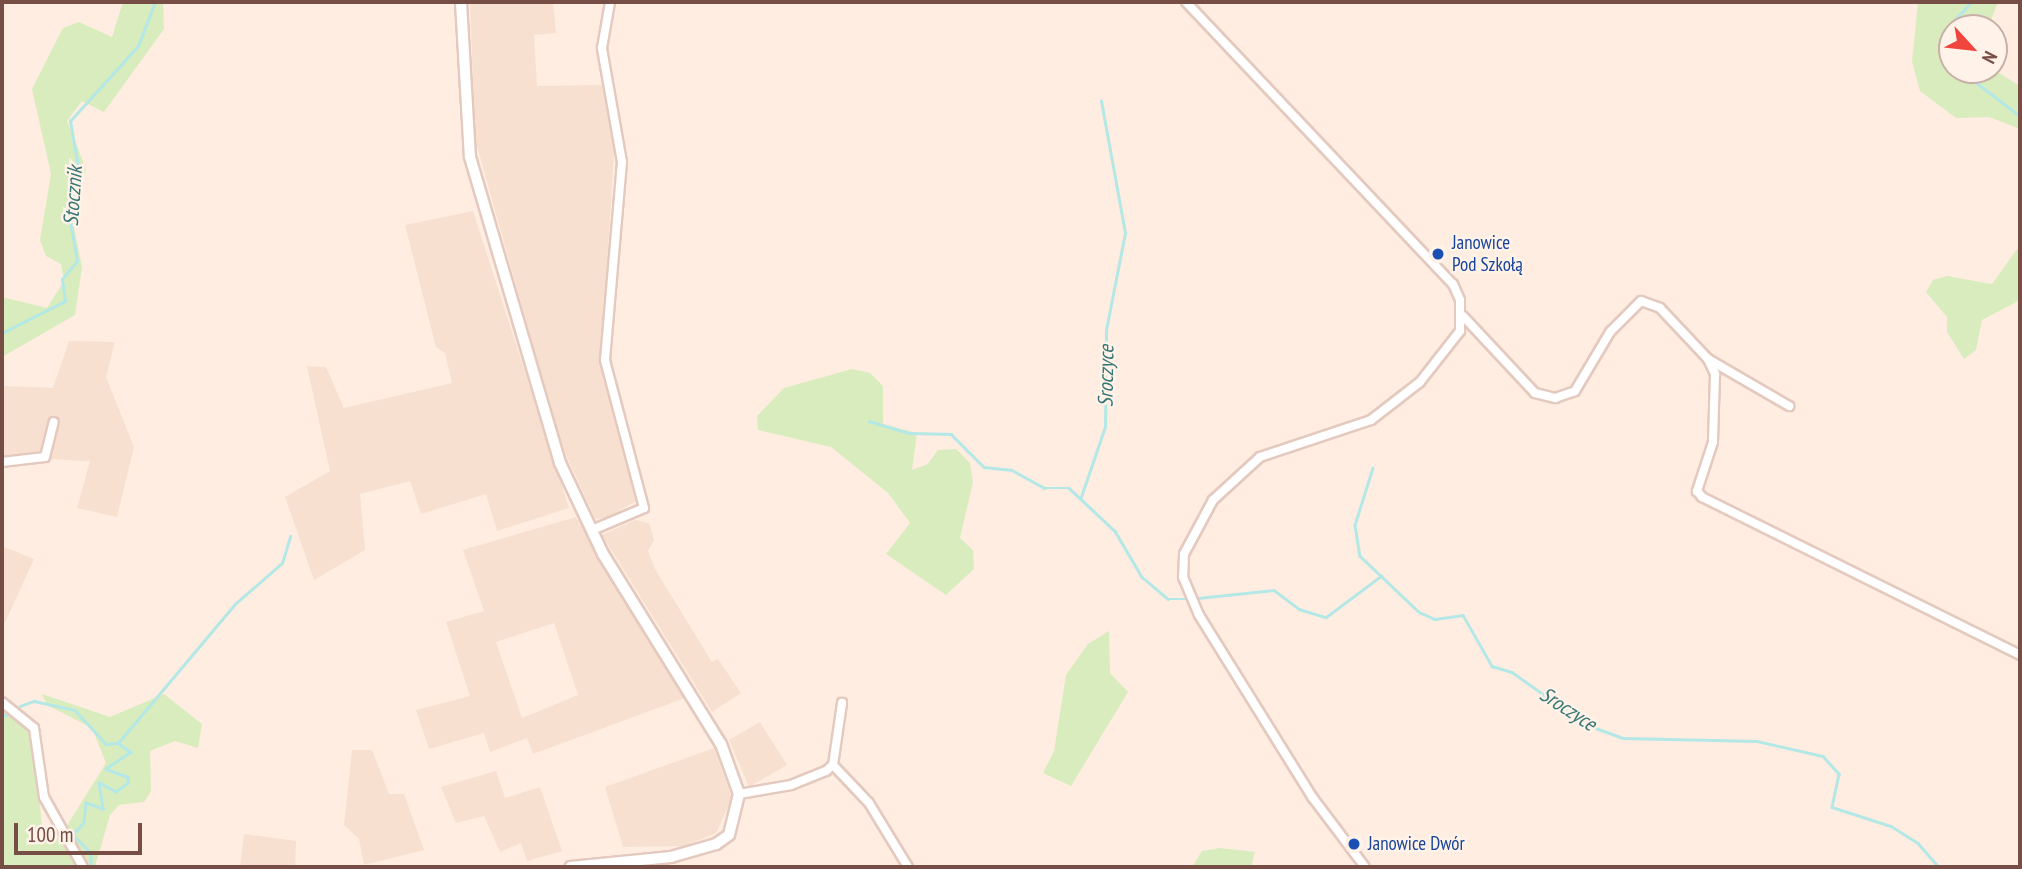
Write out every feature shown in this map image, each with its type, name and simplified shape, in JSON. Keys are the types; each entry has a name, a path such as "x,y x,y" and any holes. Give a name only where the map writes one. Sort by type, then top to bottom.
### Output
{"street":[{"path":"461,2 470,157 543,415 592,530 721,744 739,794 729,835 716,844 671,857 570,867"},
{"path":"592,530 644,508 605,360 621,162 602,48 610,2"},
{"path":"1186,2 1453,284 1463,316 1546,398 1575,391 1610,332 1641,301 1660,308 1708,359 1789,406"},
{"path":"1365,867 1313,798 1199,615 1183,577 1184,554 1192,532 1233,477 1260,457 1339,435 1380,414 1420,382 1460,331 1463,316"},
{"path":"1708,359 1715,374 1713,442 1697,491 1702,497 2020,655"},
{"path":"2,462 45,457 54,422"},
{"path":"2,702 34,727 44,797 83,867"},
{"path":"833,765 842,703"},
{"path":"739,794 791,785 833,765"},
{"path":"833,765 869,803 908,867"}],"shaded area":[{"path":"470,2 553,2 556,33 534,35 537,86 602,85 615,140 601,359 638,500 605,519 595,518 560,442 475,139"},
{"path":"473,211 569,508 497,531 486,494 421,514 410,481 360,494 365,550 314,580 285,497 330,471 307,366 326,367 344,408 452,383 445,353 436,347 405,225"},
{"path":"69,341 115,342 106,377 134,447 117,517 77,508 90,461 2,457 2,386 53,388"},
{"path":"576,517 685,698 533,754 527,738 490,752 484,733 429,749 416,710 470,696 446,622 484,611 463,550","holes":["554,623 578,695 522,718 496,642"]},
{"path":"635,520 649,523 654,540 648,551 655,569 712,662 718,659 741,693 712,712 602,535"},
{"path":"2,546 34,559 2,629"},
{"path":"760,722 787,765 749,787 729,740"},
{"path":"714,748 732,799 716,833 684,846 623,847 605,787"},
{"path":"352,750 372,750 389,794 404,794 424,850 364,865 359,839 344,825"},
{"path":"496,771 505,798 540,787 562,851 527,861 521,843 500,852 484,816 456,823 441,787"},
{"path":"244,834 296,841 295,867 240,867"}],"green space":[{"path":"123,2 163,2 164,29 104,112 82,101 67,121 86,169 72,218 82,267 75,315 2,357 2,297 47,308 64,281 61,264 46,256 40,240 51,174 32,89 63,28 79,22 112,37"},
{"path":"1918,2 1998,2 1993,14 1938,14 1938,84 2008,84 2008,79 2020,86 2020,129 1989,117 1956,118 1920,91 1912,62"},
{"path":"2020,245 2020,300 1982,320 1976,350 1964,359 1947,332 1947,317 1926,292 1933,280 1947,276 1992,284"},
{"path":"852,369 870,373 883,386 883,424 917,433 912,470 928,464 938,450 956,449 970,463 973,482 960,538 973,550 974,569 946,595 886,554 910,523 888,493 831,447 758,430 757,416 784,388"},
{"path":"1109,631 1110,673 1128,692 1071,786 1043,773 1054,751 1066,675 1088,644"},
{"path":"42,694 110,717 164,694 202,724 198,748 175,741 150,751 151,791 144,802 119,805 110,815 95,867 2,867 2,709 32,730 43,834 54,839 63,832 106,763 92,728 47,705"},
{"path":"1220,848 1255,852 1251,867 1192,867 1202,851"}],"waterway":[{"name":"Stocznik","path":"2,333 65,301 62,279 77,261 70,221 79,172 70,121 138,46 155,2"},
{"path":"1960,14 1971,2"},
{"path":"1978,84 2020,116"},
{"name":"Sroczyce","path":"1081,497 1105,427 1106,330 1125,233 1101,101"},
{"path":"869,421 909,433 951,434 984,467 1012,470 1044,488 1069,488 1115,531 1142,577 1168,599 1185,599"},
{"name":"Sroczyce","path":"1373,468 1355,525 1360,556 1419,612 1435,619 1463,615 1492,666 1512,672 1585,724 1623,738 1757,741 1823,756 1839,774 1832,807 1891,826 1918,843 1939,867"},
{"path":"118,743 235,604 282,563 290,536"},
{"name":"Sroczyce","path":"1198,598 1274,590 1299,609 1326,617 1381,576"},
{"path":"20,706 34,701 75,710 106,744 118,743 131,752 106,769 128,777 128,783 116,792 99,783 103,809 86,803 84,823 73,835 91,853 91,867"},
{"path":"2,716 12,713"}],"place":[{"name":"Janowice Pod Szkołą","path":"1438,254"},
{"name":"Janowice Dwór","path":"1354,844"}]}
